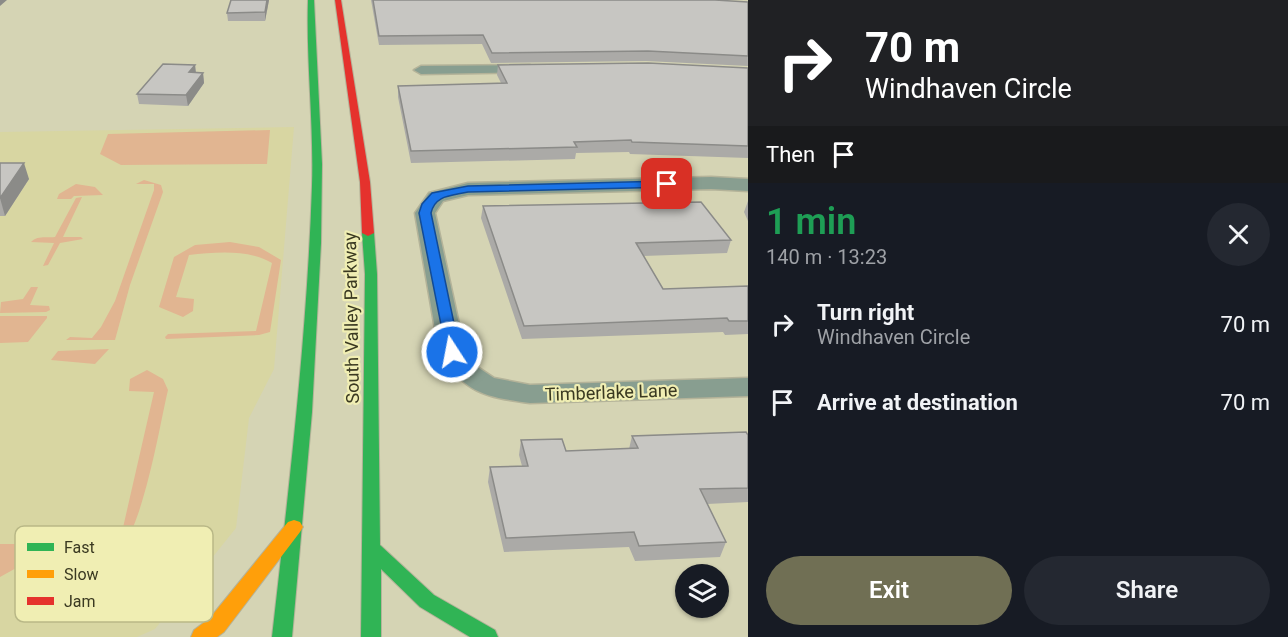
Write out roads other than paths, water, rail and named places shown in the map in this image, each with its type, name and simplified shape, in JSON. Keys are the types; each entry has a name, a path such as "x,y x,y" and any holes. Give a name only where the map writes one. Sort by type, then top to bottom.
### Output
{"main road":[{"name":"South Valley Parkway","path":"282,637 294,527 313,275 317,184 310,29 311,0"},
{"name":"South Valley Parkway","path":"338,0 366,193 371,274 371,637"},
{"path":"201,637 217,625 294,527"},
{"path":"371,548 427,602 488,637"}],"street":[{"path":"422,70 540,68"},
{"name":"Timberlake Lane","path":"748,185 711,183 468,189 436,195 427,204 425,213 452,352 461,368 476,381 502,390 530,394 748,387"}]}
